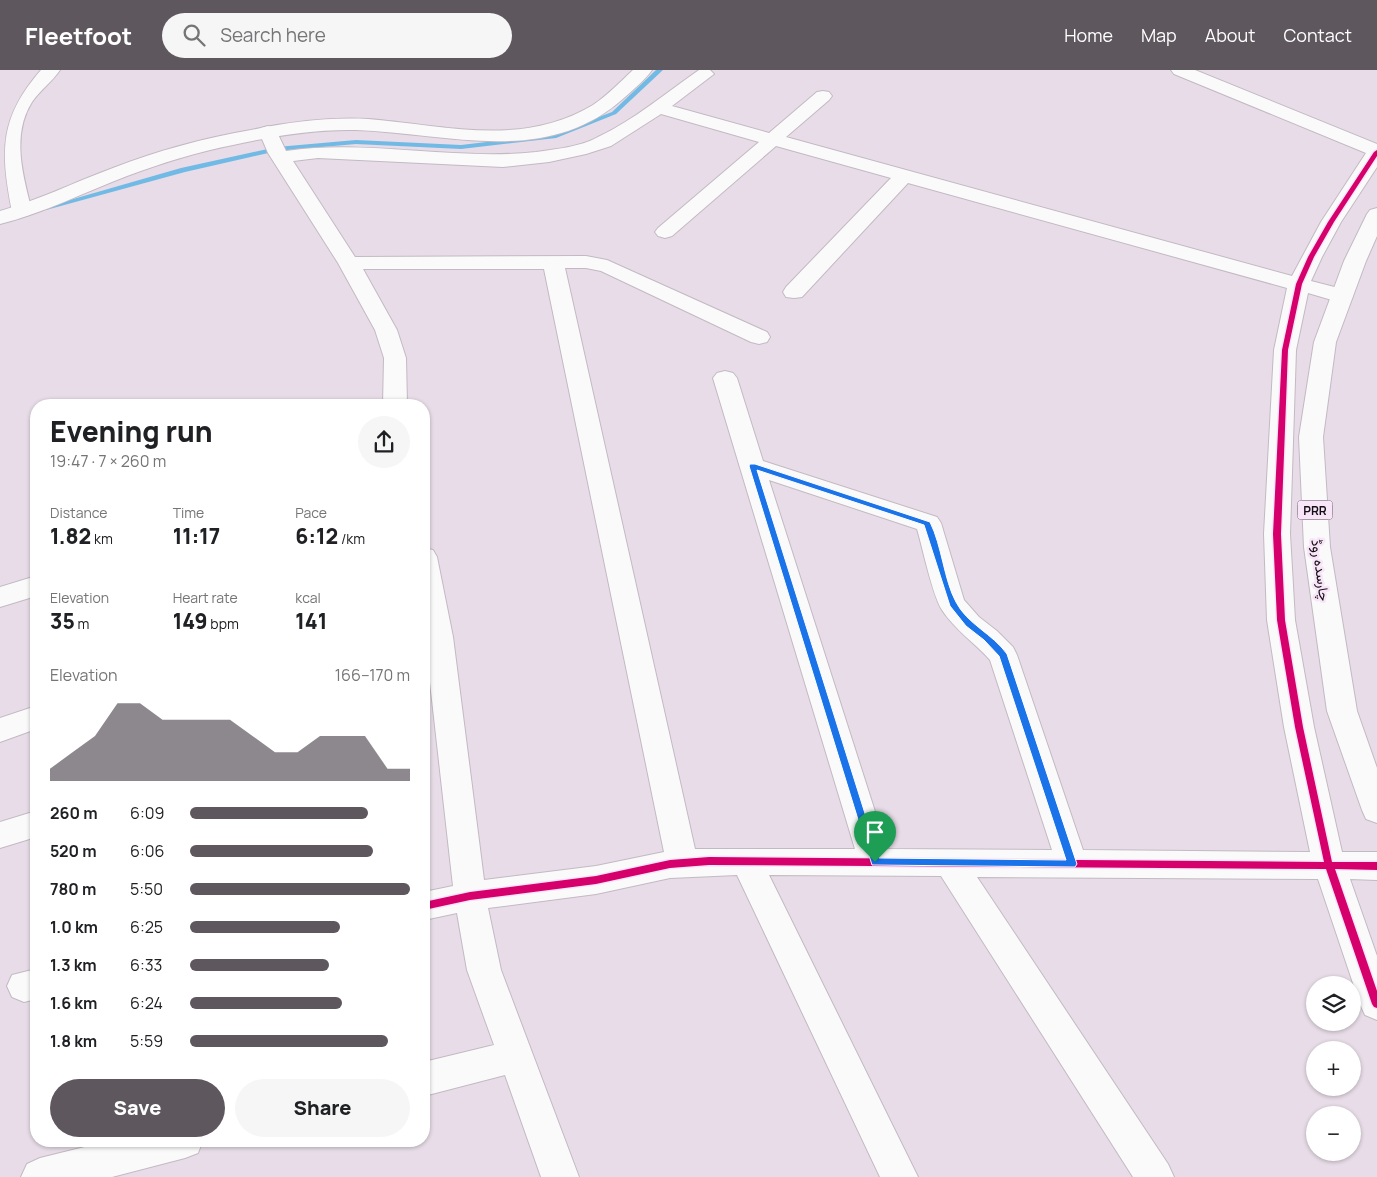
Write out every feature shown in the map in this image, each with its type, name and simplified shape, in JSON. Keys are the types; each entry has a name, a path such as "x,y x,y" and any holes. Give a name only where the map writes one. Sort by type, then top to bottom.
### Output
{"main road":[{"path":"22,212 5,143 6,129 9,115 18,101 40,78 51,70"},
{"path":"275,145 313,126 355,125 454,135 527,135 560,126 600,108 643,70"},
{"path":"1180,70 1377,152 1331,222 1311,257 1299,284 1284,359 1278,534 1281,620 1299,727 1329,866 1377,1004"},
{"path":"0,218 22,212 153,161 275,145 318,152 503,161 549,156 579,150 604,142 658,108 705,74"},
{"path":"665,232 823,96"},
{"path":"658,108 1342,296"},
{"path":"275,145 349,262 386,330 395,358 395,399"},
{"path":"794,292 904,176"},
{"name":"چارسدہ روڈ","path":"1377,214 1356,261 1325,342 1312,437 1317,547 1342,712 1377,810"},
{"path":"349,262 586,262 607,266 759,337"},
{"path":"553,262 682,863"},
{"path":"725,378 875,862"},
{"path":"752,466 928,524 952,604 969,624 987,638 1002,654 1072,864"},
{"path":"0,596 30,588"},
{"path":"430,595 439,637 435,693 484,970 560,1177"},
{"path":"0,730 30,719"},
{"path":"0,836 30,826"},
{"path":"746,861 899,1177"},
{"path":"430,905 470,896 596,880 682,863 746,861 1377,866"},
{"path":"950,863 1155,1177"},
{"path":"430,1078 516,1056"},
{"path":"40,1177 158,1147"}],"waterway":[{"path":"46,208 184,170 277,149 356,142 461,147 556,136 614,113 660,70"}],"cycle path":[{"path":"1377,152 1331,222 1311,257 1299,284 1285,350 1277,534 1281,620 1299,727 1315,805 1329,866 1377,1004"},
{"path":"430,905 470,896 596,880 670,864 709,861 1377,866"}],"route":[{"path":"752,466 928,524 952,604 969,624 987,638 1002,654 1072,864 875,862 834,730 752,466"}]}
